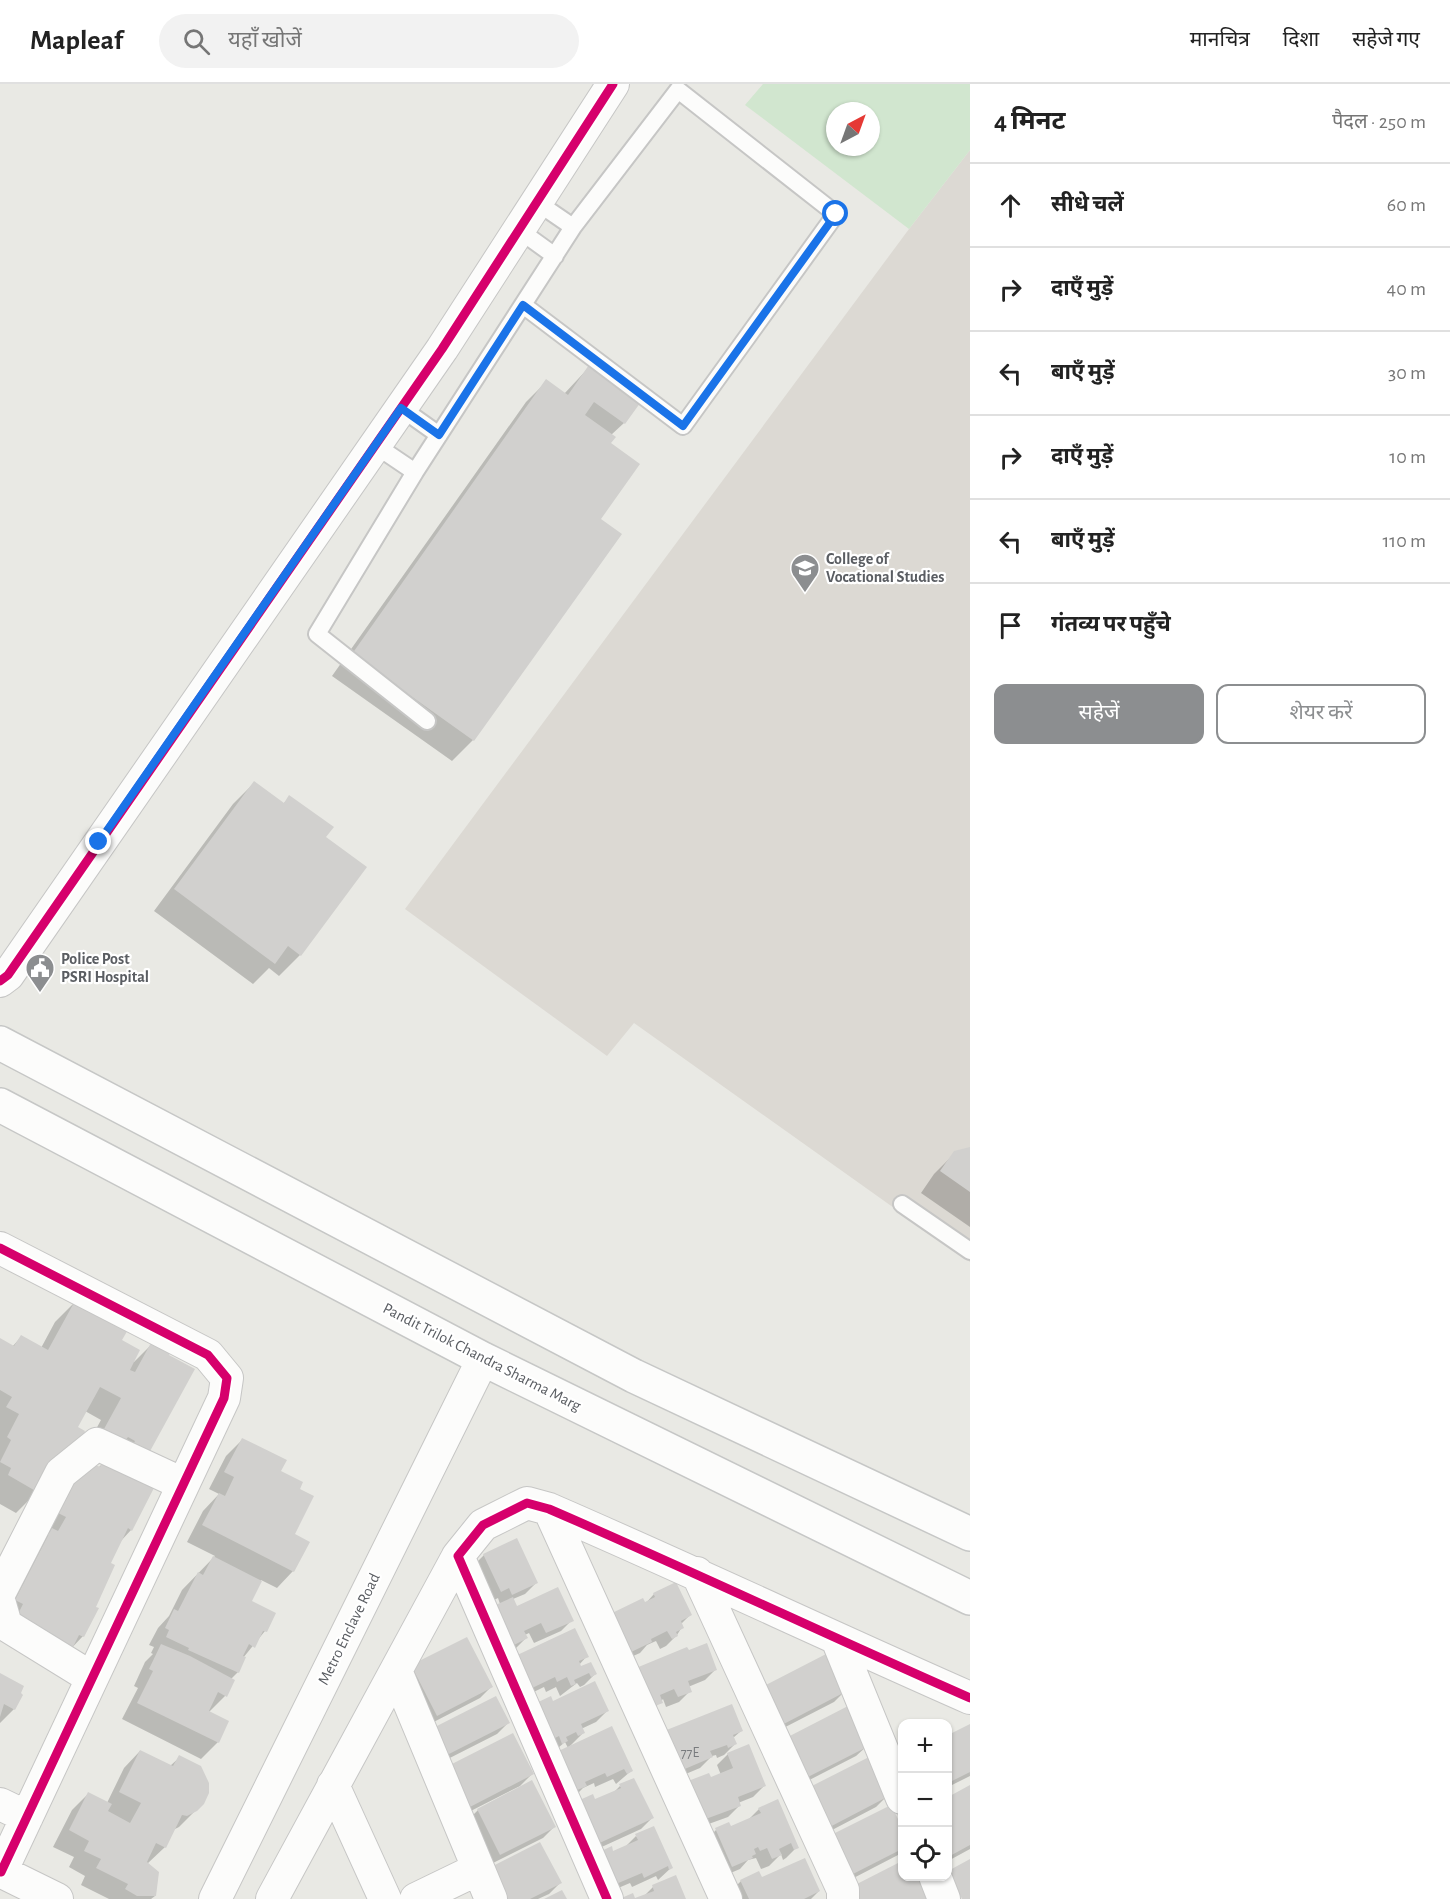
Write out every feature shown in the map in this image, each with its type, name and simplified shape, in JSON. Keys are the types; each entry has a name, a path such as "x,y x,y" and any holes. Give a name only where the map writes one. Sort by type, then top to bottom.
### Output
{"main road":[{"path":"0,1043 634,1376 970,1534"},
{"name":"Pandit Trilok Chandra Sharma Marg","path":"0,1105 483,1359 970,1598"}],"street":[{"path":"0,981 8,975 442,349 613,84"},
{"path":"2,1254 208,1355 227,1378 224,1398 92,1678 14,1810 1,1871 57,1899"},
{"name":"Metro Enclave Road","path":"215,1899 483,1359"},
{"path":"0,1592 61,1473 97,1444 183,1484"},
{"path":"281,1892 333,1785 458,1556 483,1525 527,1503 549,1509 698,1573 837,1640 970,1698"},
{"path":"549,1509 726,1899"},
{"path":"458,1556 606,1899"},
{"path":"698,1573 843,1890 843,1899"},
{"path":"0,1604 6,1625 92,1678"},
{"path":"837,1640 898,1786"},
{"path":"396,1671 491,1899"},
{"path":"333,1785 385,1899"},
{"path":"416,1899 478,1869"},
{"path":"937,1881 944,1899"}],"lane":[{"path":"427,721 317,634 415,472 573,227 678,90 836,214 683,426 523,305"},
{"path":"538,203 573,227"},
{"path":"519,230 555,255"},
{"path":"401,408 439,435"},
{"path":"375,445 415,472"},
{"path":"902,1204 970,1251"}],"shaded area":[{"name":"College of Vocational Studies","path":"970,150 970,1262 634,1023 607,1056 405,909"}],"green space":[{"path":"763,84 970,84 970,150 909,229 745,105"}],"building":[{"path":"591,362 643,399 625,424 594,402 585,415 616,437 611,443 640,464 601,519 622,534 474,741 352,654 546,379 568,395"},
{"path":"254,781 284,803 289,795 334,827 326,837 367,867 301,956 288,946 275,964 174,889"},
{"path":"970,1147 970,1192 940,1171 954,1151"},
{"path":"76,1299 129,1328 122,1340 140,1350 130,1370 135,1372 152,1341 171,1351 169,1355 195,1369 149,1453 133,1445 135,1441 128,1437 125,1441 104,1429 121,1398 100,1387 78,1427 85,1431 69,1460 39,1493 8,1475 11,1468 0,1462 11,1440 7,1437 19,1414 6,1407 12,1397 0,1390 0,1338 14,1346 21,1335 48,1350"},
{"path":"242,1438 287,1460 281,1471 303,1482 300,1489 314,1496 295,1534 310,1542 294,1572 202,1525 219,1493 225,1496 234,1477 224,1472"},
{"path":"104,1459 155,1486 132,1531 128,1528 111,1563 115,1565 96,1607 99,1608 84,1637 79,1635 73,1647 16,1618 23,1604 15,1600 52,1528 58,1531 66,1517 56,1512 77,1470 85,1474 91,1463 100,1467"},
{"path":"517,1538 538,1583 512,1595 509,1588 501,1592 483,1554"},
{"path":"213,1556 262,1581 252,1601 276,1613 267,1632 263,1631 255,1648 249,1644 239,1673 188,1650 189,1648 166,1637 169,1630 165,1628 174,1609 178,1611 198,1572 203,1575"},
{"path":"676,1582 692,1615 681,1621 684,1628 676,1632 678,1636 672,1639 667,1631 651,1639 652,1642 627,1654 608,1615 643,1598 645,1602 655,1597 653,1593"},
{"path":"558,1587 574,1621 546,1633 541,1623 524,1631 528,1638 508,1648 489,1608 513,1597 517,1606"},
{"path":"575,1628 589,1657 579,1661 581,1666 591,1662 597,1674 591,1677 589,1673 574,1680 576,1684 571,1686 567,1677 557,1682 555,1677 528,1690 513,1657"},
{"path":"467,1637 493,1687 437,1716 411,1665"},
{"path":"707,1643 717,1670 688,1681 692,1692 678,1697 674,1689 660,1695 663,1703 652,1707 636,1668 687,1647 689,1650"},
{"path":"161,1644 190,1656 235,1680 227,1697 218,1692 209,1711 229,1721 219,1743 137,1703 153,1671 149,1669"},
{"path":"828,1653 847,1691 778,1727 758,1689"},
{"path":"0,1673 24,1686 21,1693 23,1695 15,1710 4,1704 0,1717"},
{"path":"595,1681 609,1711 581,1724 585,1733 578,1736 576,1732 566,1737 568,1741 562,1744 559,1736 549,1741 532,1705 551,1696 553,1701"},
{"path":"496,1696 510,1723 447,1755 433,1728"},
{"path":"732,1704 743,1731 733,1735 737,1744 710,1751 713,1757 680,1771 664,1731"},
{"path":"848,1706 869,1746 802,1780 782,1740"},
{"path":"970,1724 970,1772 952,1781 952,1773 952,1733"},
{"path":"612,1726 633,1771 627,1774 624,1769 607,1777 605,1773 585,1782 587,1786 570,1793 552,1754"},
{"path":"513,1733 534,1774 468,1808 446,1767"},
{"path":"749,1744 766,1786 738,1797 741,1806 703,1820 688,1781 709,1773 711,1777 733,1768 727,1753"},
{"path":"140,1750 173,1766 179,1755 201,1766 209,1783 209,1793 204,1804 187,1816 182,1815 166,1848 156,1843 147,1862 159,1872 156,1896 137,1896 125,1889 128,1884 96,1868 101,1859 84,1851 89,1841 69,1830 88,1792 112,1804 108,1811 130,1823 141,1803 119,1792"},
{"path":"869,1757 889,1796 824,1830 804,1790"},
{"path":"634,1778 654,1818 593,1846 573,1803 593,1794 595,1799 621,1788 619,1784"},
{"path":"532,1780 556,1827 500,1855 477,1809"},
{"path":"970,1785 970,1845 952,1855 952,1827 952,1795"},
{"path":"778,1799 799,1848 794,1850 791,1843 779,1849 782,1855 772,1859 767,1848 760,1851 758,1847 754,1849 756,1854 752,1856 753,1858 732,1867 715,1828 729,1822 731,1826 761,1813 758,1808"},
{"path":"891,1805 898,1819 898,1851 853,1874 833,1834"},
{"path":"654,1826 673,1868 669,1870 668,1866 644,1878 642,1873 609,1887 593,1855 612,1846 613,1851 638,1840 635,1834"},
{"path":"540,1842 562,1883 530,1899 500,1899 485,1870"},
{"path":"805,1858 820,1891 804,1899 749,1899 740,1880 759,1871 762,1877"},
{"path":"970,1859 970,1899 962,1899 952,1879 952,1869"},
{"path":"898,1863 898,1881 926,1881 928,1899 860,1899 853,1886"},
{"path":"676,1875 686,1899 619,1899 633,1893 635,1898 654,1891 652,1885"},
{"path":"562,1890 567,1899 544,1899"}],"cycle path":[{"path":"0,981 8,975 442,349 613,84"},
{"path":"0,1248 208,1355 227,1378 224,1398 1,1872"},
{"path":"607,1899 458,1556 483,1525 527,1503 549,1509 970,1698"}],"place":[{"name":"College of Vocational Studies","path":"805,594"},
{"name":"Police Post PSRI Hospital","path":"40,994"}],"route":[{"path":"99,842 401,408 439,435 523,305 683,426 836,214"}]}
